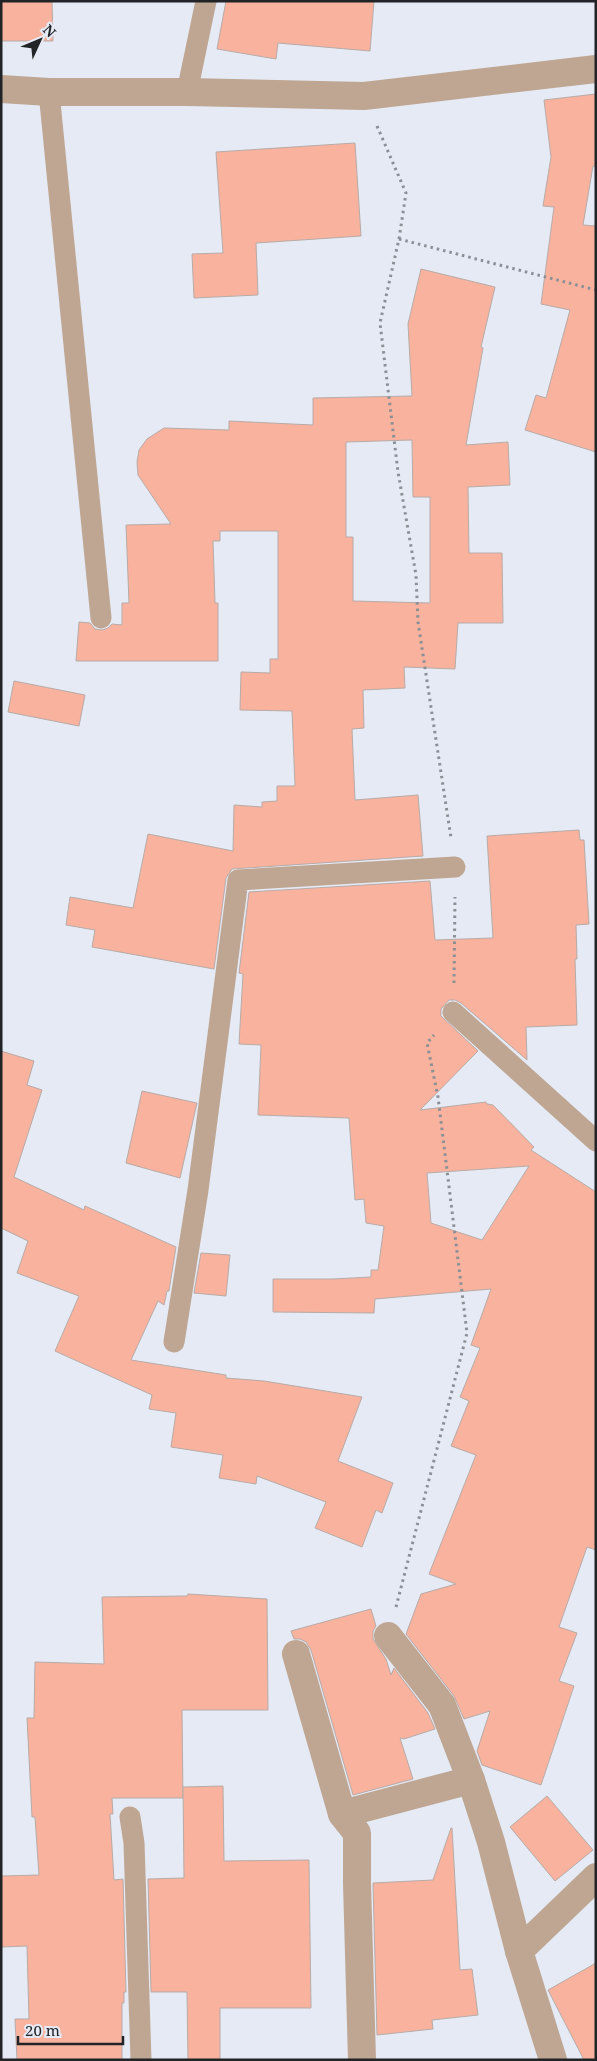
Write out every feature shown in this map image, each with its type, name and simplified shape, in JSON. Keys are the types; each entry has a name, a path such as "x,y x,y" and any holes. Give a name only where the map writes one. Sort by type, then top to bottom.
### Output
{"street":[{"path":"1,89 48,92 187,92 364,96 596,69"},
{"path":"388,1636 442,1705 471,1780 491,1842 519,1951 552,2060"},
{"path":"296,1654 342,1814 357,1833 362,2060"},
{"path":"342,1814 471,1780"},
{"path":"519,1951 596,1877"}],"lane":[{"path":"187,92 206,1"},
{"path":"48,92 101,618"},
{"path":"174,1342 198,1190 238,880 455,867"},
{"path":"453,1012 596,1141"},
{"path":"130,1817 134,1844 141,2060"}],"path":[{"path":"399,239 596,290"}],"building":[{"path":"1,1 52,1 53,41 1,41"},
{"path":"226,1 374,1 370,51 278,43 276,59 217,49"},
{"path":"596,94 596,166 593,166 583,225 596,226 596,452 525,430 536,395 546,398 570,310 541,304 554,207 543,206 551,157 544,100"},
{"path":"355,143 361,236 256,243 258,295 194,298 192,254 223,253 216,152"},
{"path":"421,269 495,287 481,347 483,348 466,445 508,442 510,485 468,487 469,553 502,553 503,623 458,623 455,669 404,667 405,688 363,690 364,728 352,729 355,800 418,795 423,856 232,869 226,878 214,969 92,947 95,930 66,925 70,897 133,908 148,834 233,851 234,805 262,807 262,802 277,801 277,786 295,786 292,711 240,710 241,672 270,673 270,659 278,659 278,531 220,531 220,541 213,541 215,603 218,603 218,661 76,661 79,622 90,623 95,629 102,630 112,624 122,625 122,603 129,603 126,525 171,524 138,475 137,462 139,450 147,439 164,428 229,430 229,421 313,425 313,398 412,396 408,324","holes":["412,440 413,497 430,497 430,603 353,601 353,537 346,537 346,442"]},
{"path":"14,681 85,695 79,726 8,712"},
{"path":"579,830 580,840 584,840 589,924 576,925 577,1025 526,1027 527,1060 461,1003 449,1000 441,1009 441,1016 478,1051 420,1110 486,1102 493,1105 534,1147 531,1150 596,1192 596,1550 587,1547 559,1627 577,1633 559,1681 574,1686 541,1785 482,1765 477,1751 490,1711 464,1719 454,1696 406,1634 421,1594 456,1584 429,1574 476,1455 451,1446 469,1401 460,1397 480,1348 471,1345 491,1289 375,1299 374,1313 273,1312 273,1279 371,1277 371,1270 378,1270 384,1226 366,1223 364,1199 355,1200 349,1118 258,1115 261,1045 239,1044 243,974 239,973 249,892 430,881 435,940 493,938 487,836","holes":["529,1166 482,1240 431,1223 427,1173"]},
{"path":"1,1051 34,1061 27,1085 42,1090 14,1177 84,1210 85,1206 176,1247 169,1291 167,1291 164,1305 158,1301 131,1360 226,1375 226,1378 264,1381 362,1397 338,1461 393,1483 382,1513 376,1510 362,1547 315,1528 326,1502 257,1476 256,1484 219,1478 223,1455 171,1447 176,1413 149,1409 152,1395 55,1351 79,1296 17,1273 28,1241 1,1228"},
{"path":"142,1091 197,1103 180,1178 126,1163"},
{"path":"201,1253 230,1255 226,1296 194,1293"},
{"path":"188,1594 267,1599 268,1710 182,1710 183,1798 112,1798 113,1814 110,1814 114,1880 123,1879 126,1992 124,1992 124,2003 122,2003 122,2060 17,2060 15,2019 29,2019 27,1946 1,1947 1,1876 39,1875 35,1817 32,1817 27,1718 34,1718 35,1662 104,1664 102,1597 187,1596"},
{"path":"371,1609 376,1626 373,1631 373,1639 386,1659 391,1675 394,1668 428,1713 435,1729 404,1739 400,1738 413,1779 353,1795 311,1650 306,1642 294,1639 291,1631"},
{"path":"223,1786 224,1861 309,1860 311,2008 220,2008 220,2060 188,2060 187,1992 151,1992 148,1879 184,1878 183,1787"},
{"path":"547,1796 593,1850 555,1881 510,1827"},
{"path":"451,1828 460,1970 472,1969 478,2015 432,2020 433,2029 377,2035 373,1883 433,1880"},
{"path":"596,1963 596,2060 584,2060 548,1990"}]}
